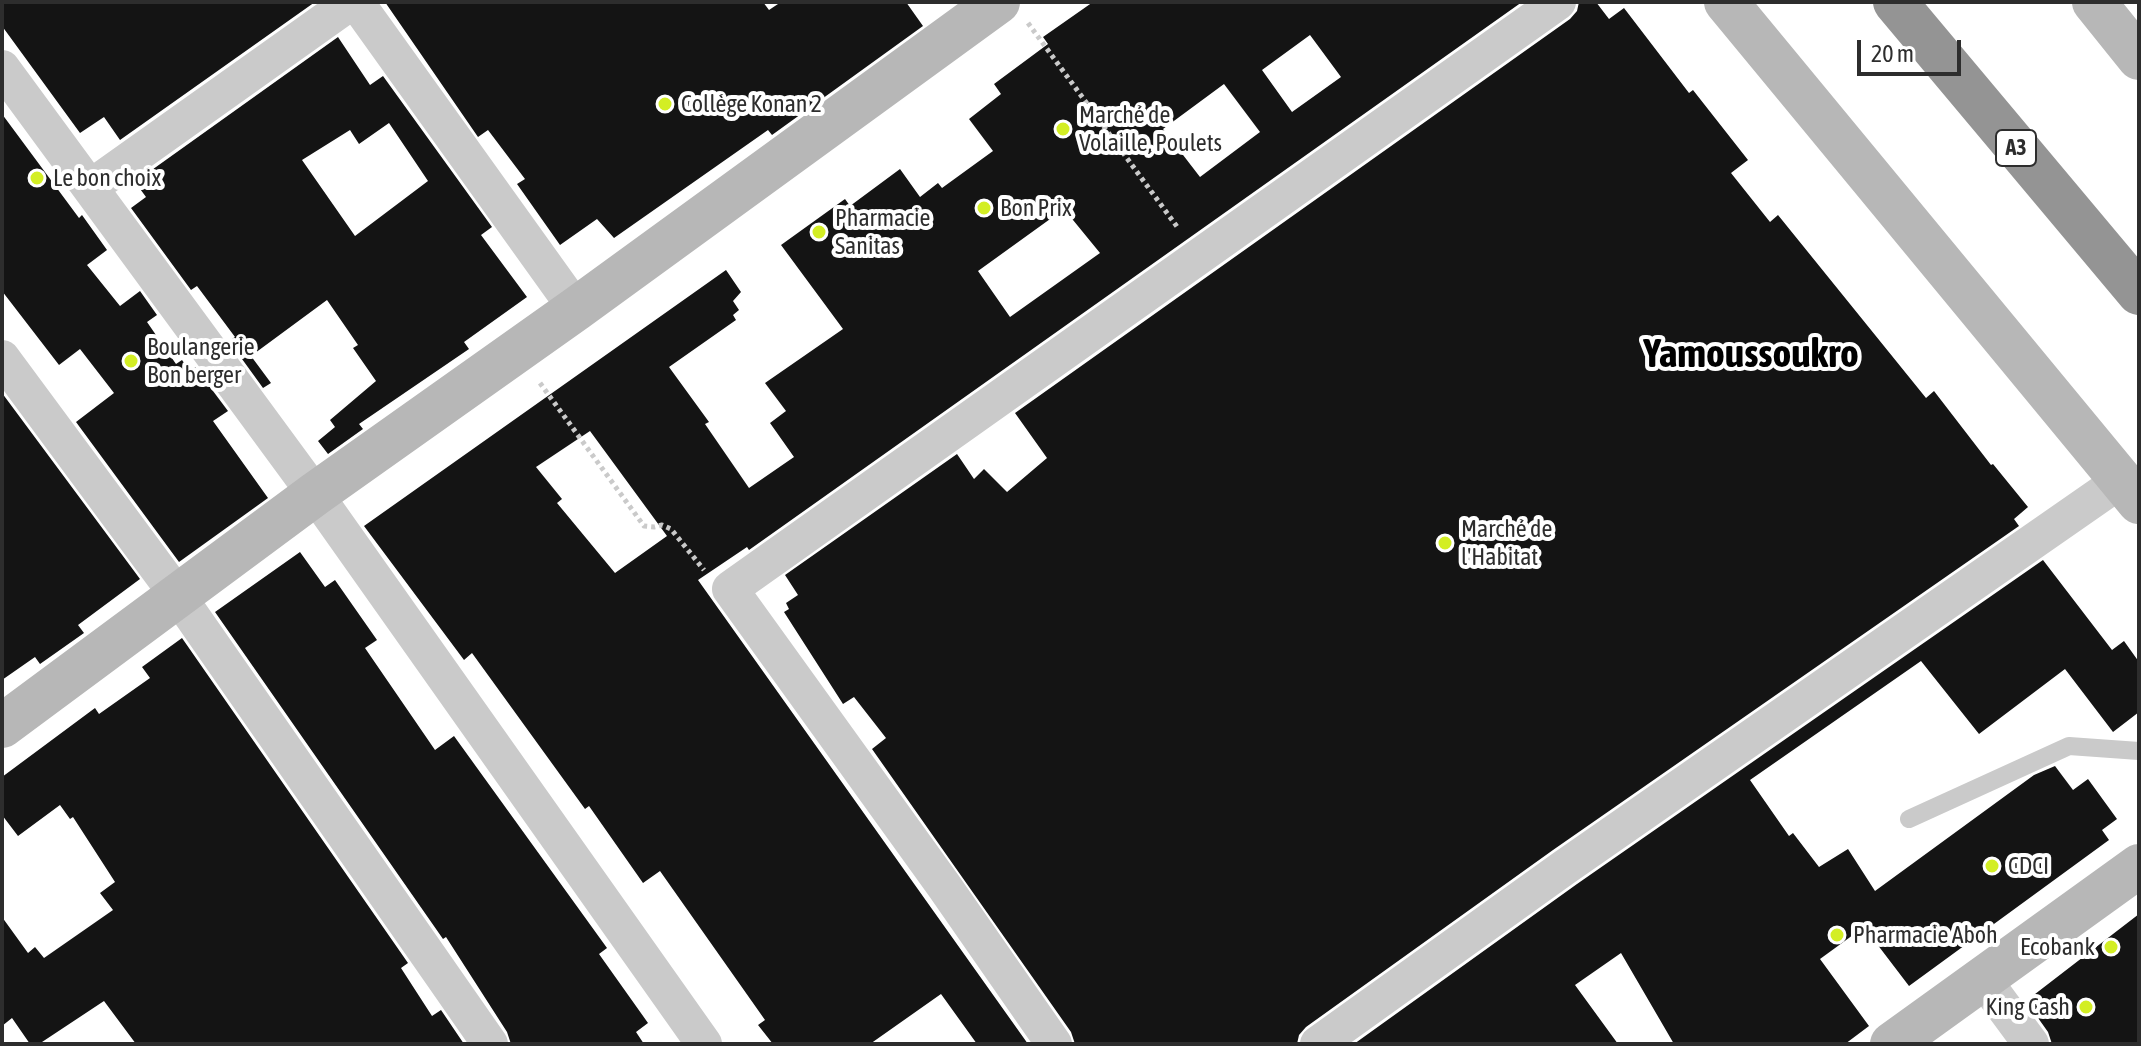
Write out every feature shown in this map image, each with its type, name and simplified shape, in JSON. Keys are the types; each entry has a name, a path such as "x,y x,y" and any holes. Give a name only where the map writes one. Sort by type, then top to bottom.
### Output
{"highway":[{"name":"A3","path":"1895,2 2139,293"}],"street":[{"path":"91,187 354,2 576,309"},
{"path":"1054,1044 730,589 1558,2"},
{"path":"1318,1044 1565,867 2130,492 1726,2"},
{"path":"2094,2 2139,58"},
{"path":"2,726 315,494 997,7"},
{"path":"2,68 315,494 691,1039"},
{"path":"2,358 178,596 490,1044"},
{"path":"1892,1044 2139,866"},
{"path":"1983,979 2031,1044"}],"lane":[{"path":"1909,819 2069,746 2139,751"}],"path":[{"path":"997,7 1200,258"},
{"path":"516,351 644,526 662,525 671,529 707,574 730,589"}],"building":[{"path":"2,2 315,2 120,140 104,117 80,133 2,26"},
{"path":"385,2 763,2 769,10 781,2 906,2 923,26 772,135 768,130 614,238 597,219 560,245 517,184 525,179 488,130 478,137"},
{"path":"1093,2 1522,2 749,550 747,547 698,580 1028,1044 977,1044 941,994 870,1044 773,1044 758,1025 765,1020 660,871 643,883 589,806 585,809 472,653 464,660 364,526 726,270 741,292 733,301 739,310 733,315 736,320 669,367 709,422 705,424 749,488 794,457 770,423 786,411 765,383 843,329 781,245 845,199 850,206 900,169 920,197 938,183 942,188 993,151 969,119 1001,94 994,84 1048,44 1043,37","holes":["1310,35 1341,77 1292,112 1262,70","1224,84 1260,132 1200,177 1163,129","1064,209 1100,253 1010,317 978,271","590,431 667,536 615,573 557,503 562,499 536,467"]},
{"name":"Marché de l'Habitat","path":"1579,2 1596,2 1609,19 1624,8 1689,93 1693,90 1748,160 1731,173 1770,222 1778,215 1926,398 1934,391 2028,507 2014,519 2019,526 1553,850 1306,1027 1299,1035 1297,1044 1075,1044 1071,1032 872,749 886,738 854,697 843,704 784,612 789,609 786,603 798,595 785,575 957,454 974,479 984,469 1007,492 1047,458 1015,413 1570,19 1577,11"},
{"path":"338,37 370,85 383,76 492,227 481,235 527,297 464,342 469,349 359,424 363,429 328,454 318,441 335,427 330,420 376,381 353,348 358,345 327,300 251,356 271,383 263,388 229,341 235,337 197,286 191,290 131,208 146,197 135,182","holes":["389,123 428,181 355,236 302,160 350,130 359,144"]},
{"path":"2,114 79,218 82,215 107,250 87,265 120,306 140,291 157,315 147,322 176,364 182,360 190,371 195,367 228,411 213,421 268,498 179,562 76,422 114,393 80,349 59,365 2,291"},
{"path":"2,393 140,579 78,625 84,633 40,664 35,657 2,680"},
{"path":"300,552 325,587 335,580 377,640 365,648 435,750 454,736 607,948 599,954 648,1023 636,1032 644,1044 511,1044 507,1032 446,937 443,939 215,612"},
{"path":"2043,560 2112,650 2124,641 2139,662 2139,712 2113,732 2065,669 1979,734 1921,661 1750,780 1789,836 1793,833 1819,867 1848,849 1875,891 2034,775 2055,766 2073,790 2088,779 2117,819 2102,830 2109,840 1909,986 1864,927 1820,959 1869,1026 1845,1044 1674,1044 1621,953 1575,985 1618,1044 1354,1044 1577,884"},
{"path":"182,638 408,963 401,968 432,1016 441,1010 464,1044 136,1044 104,1001 39,1044 30,1044 12,1018 2,1026 2,917 28,953 35,947 44,958 113,910 100,893 115,882 73,817 70,819 60,805 18,836 2,815 2,777 95,708 99,714 150,678 142,667"},
{"path":"2139,914 2139,1044 2052,1044 2048,1032 2026,1001"}],"place":[{"name":"Collège Konan 2","path":"665,104"},
{"name":"Marché de Volaille, Poulets","path":"1063,129"},
{"name":"Le bon choix","path":"37,178"},
{"name":"Bon Prix","path":"984,208"},
{"name":"Pharmacie Sanitas","path":"819,232"},
{"name":"Boulangerie Bon berger","path":"131,361"},
{"name":"Marché de l'Habitat","path":"1445,543"},
{"name":"CDCI","path":"1992,866"},
{"name":"Pharmacie Aboh","path":"1837,935"},
{"name":"Ecobank","path":"2111,947"},
{"name":"King Cash","path":"2086,1007"}],"district":[{"name":"Yamoussoukro","path":"1751,354"}]}
